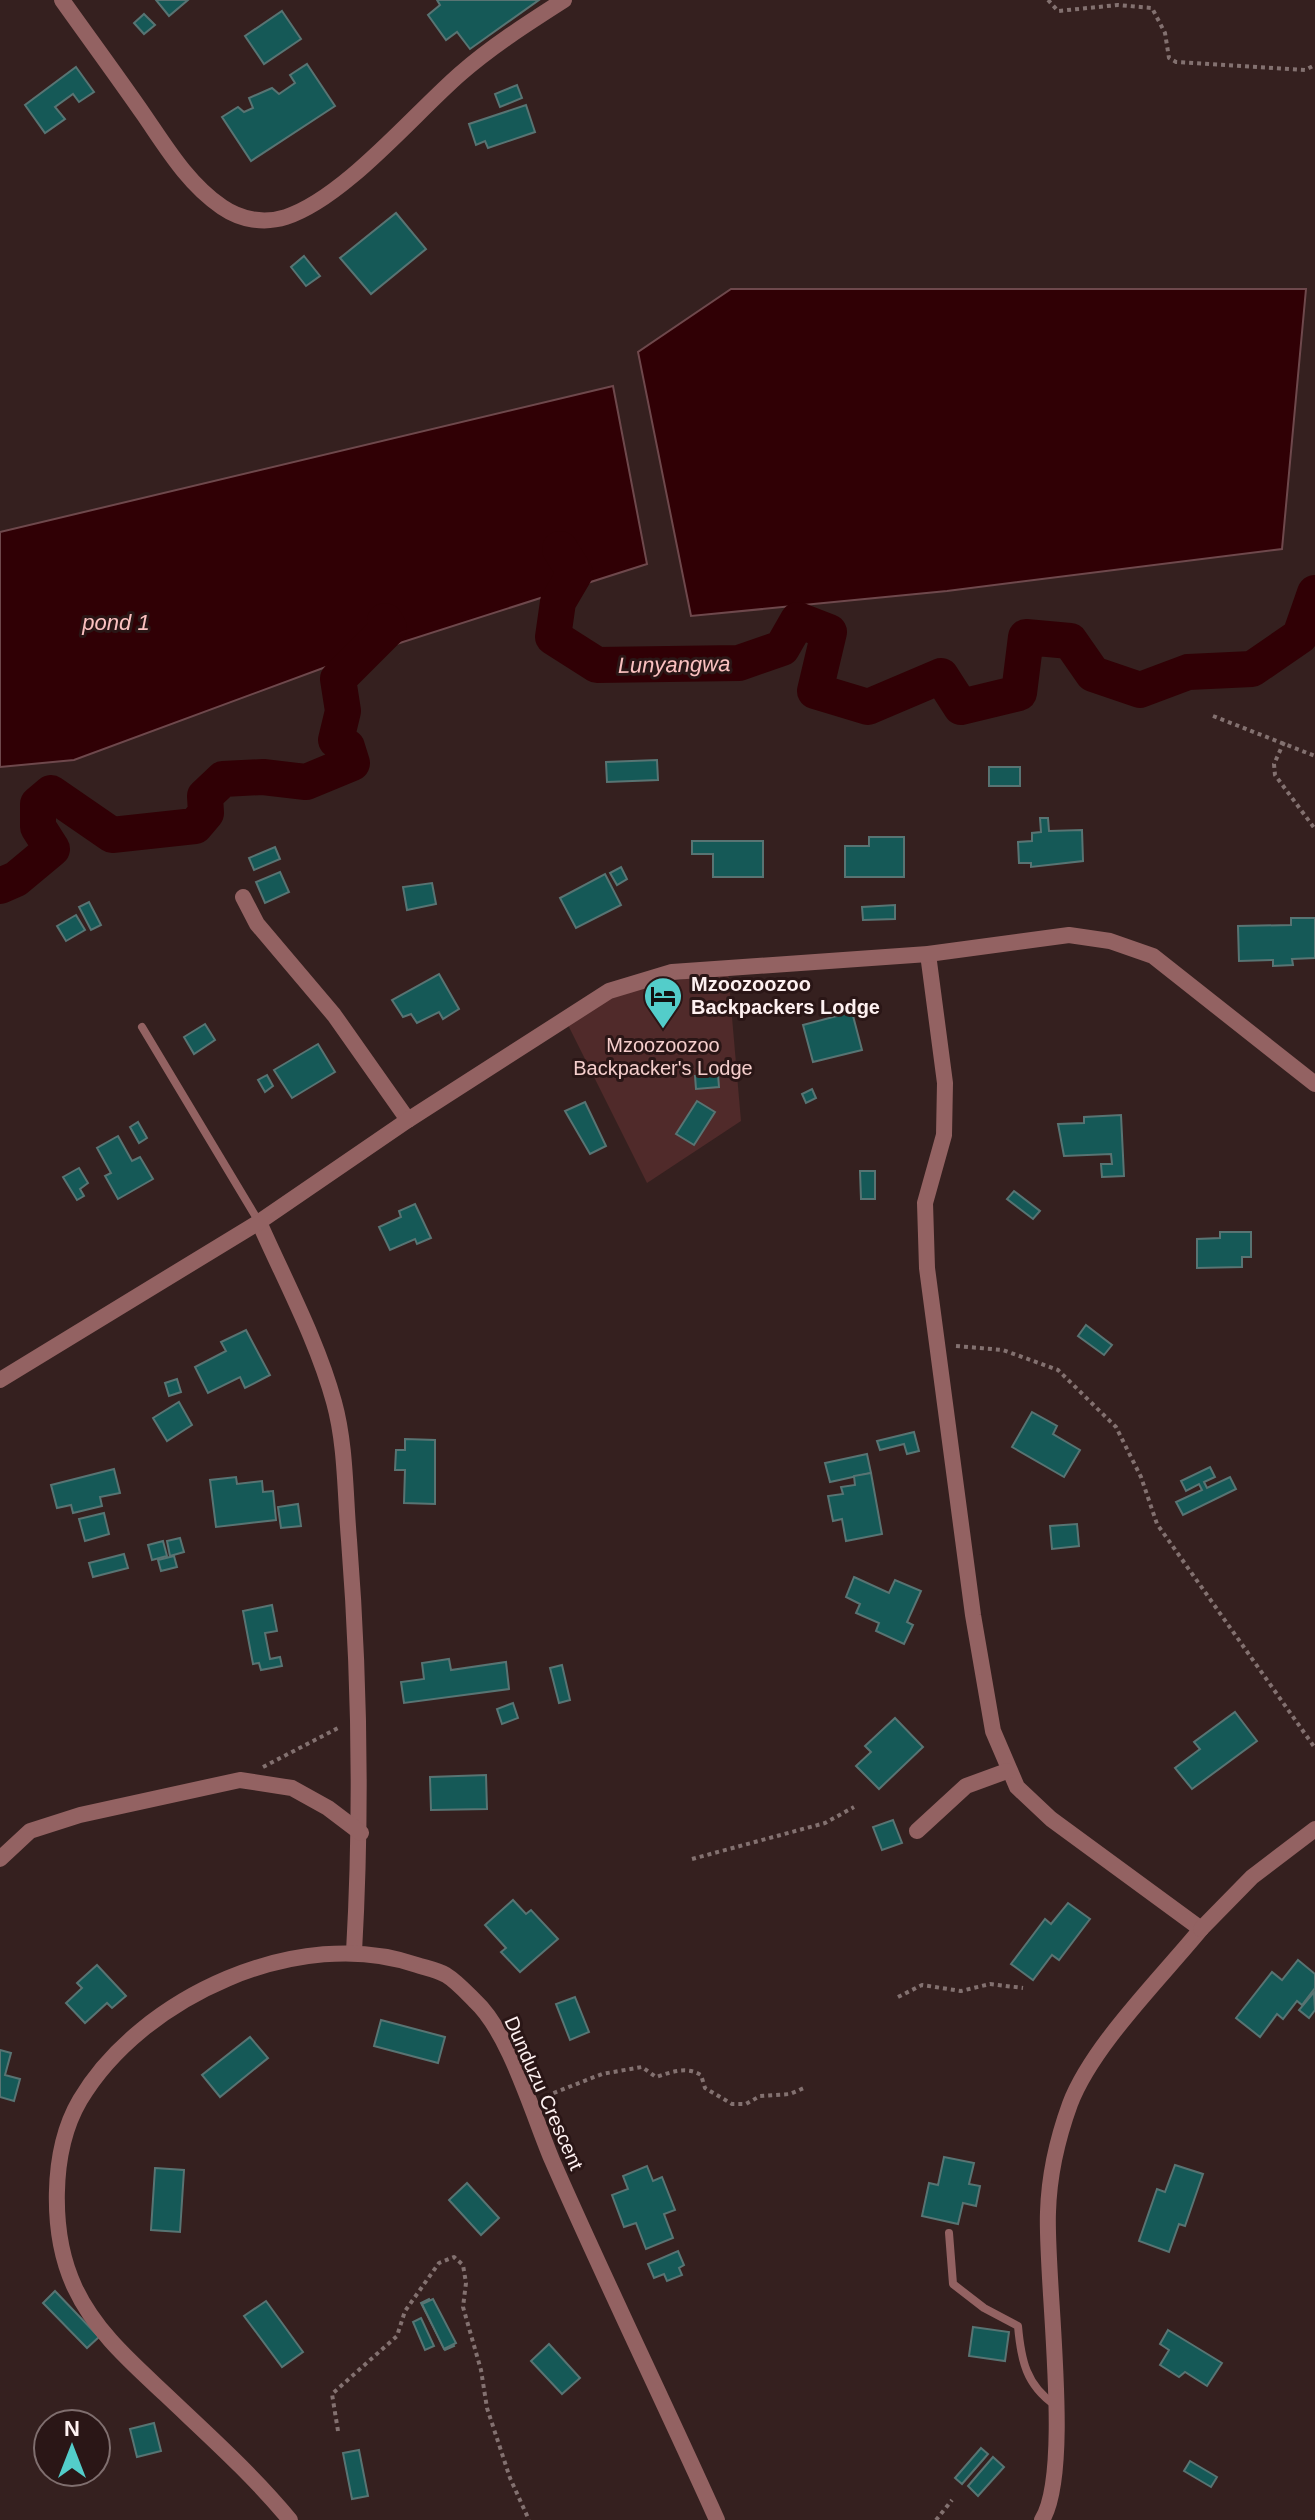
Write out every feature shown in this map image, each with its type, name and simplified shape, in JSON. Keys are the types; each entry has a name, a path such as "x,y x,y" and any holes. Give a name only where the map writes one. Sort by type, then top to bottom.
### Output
{"street":[{"path":"62,0 182,170 221,206 240,218 262,220 286,217 319,200 357,170 460,74 516,30 564,0"},
{"path":"243,897 257,924 334,1015 408,1120"},
{"path":"0,1380 259,1222 408,1120 609,991 637,980 672,972 750,964 928,954 1069,935 1110,941 1153,956 1315,1084"},
{"path":"928,954 945,1083 944,1135 925,1203 927,1268 985,1692 1007,1771 1017,1787 1051,1819 1201,1929"},
{"path":"259,1222 320,1361 335,1403 358,1644 361,1833 354,1952"},
{"path":"917,1831 966,1786 1007,1771"},
{"path":"0,1859 30,1831 80,1815 240,1780 292,1788 328,1808 361,1833"},
{"path":"1042,2520 1050,2507 1053,2488 1055,2405 1048,2211 1056,2156 1069,2106 1083,2073 1201,1929 1252,1877 1315,1829"},
{"name":"Dunduzu Crescent","path":"290,2520 259,2482 107,2340 74,2287 60,2232 56,2185 64,2136 80,2100 130,2039 164,2012 246,1970 299,1958 354,1952 401,1959 445,1974 480,2005 501,2035 528,2104 717,2520"}],"lane":[{"path":"142,1027 259,1222"},
{"path":"949,2233 953,2284 984,2308 1018,2326 1021,2364 1040,2394 1055,2405"}],"path":[{"path":"1048,0 1058,11 1118,5 1152,8 1165,33 1169,58 1176,62 1305,70 1315,65"},
{"path":"1213,716 1262,738 1284,742 1315,756"},
{"path":"1284,742 1274,764 1275,775 1315,829"},
{"path":"937,1344 1003,1350 1058,1370 1116,1427 1141,1477 1157,1524 1315,1748"},
{"path":"240,1780 339,1729 346,1720"},
{"path":"692,1859 825,1823 854,1807"},
{"path":"898,1997 922,1985 961,1991 990,1984 1023,1988"},
{"path":"528,2104 602,2074 642,2067 656,2077 680,2070 693,2071 701,2075 705,2088 732,2104 746,2104 760,2096 790,2094 804,2088"},
{"path":"338,2431 332,2394 397,2336 405,2311 439,2263 454,2257 463,2265 466,2283 463,2307 481,2370 487,2408 510,2478 529,2520"},
{"path":"936,2520 952,2500"}],"green space":[{"name":"Mzoozoozoo Backpacker's Lodge","path":"728,971 741,1121 647,1183 567,1023 620,991"}],"water":[{"path":"731,289 1306,289 1282,549 947,591 691,616 638,352"},
{"name":"pond 1","path":"613,386 647,564 334,664 74,760 0,767 0,532"}],"building":[{"path":"156,0 188,0 169,16"},
{"path":"437,0 539,0 470,49 457,32 446,40 428,15 440,5"},
{"path":"282,11 301,39 264,64 245,36"},
{"path":"144,14 155,25 144,34 134,23"},
{"path":"307,64 335,106 251,161 222,117 238,107 244,112 253,108 249,98 272,88 279,94 295,83 290,75"},
{"path":"76,67 94,92 79,102 73,94 55,107 65,119 45,133 25,105"},
{"path":"517,85 522,98 500,107 495,94"},
{"path":"526,105 535,132 488,148 485,141 476,145 469,124"},
{"path":"396,213 426,249 371,294 340,258"},
{"path":"304,256 320,276 306,286 291,267"},
{"path":"657,760 658,780 607,782 606,762"},
{"path":"989,767 1020,767 1020,786 989,786"},
{"path":"1040,818 1048,818 1049,831 1082,830 1083,861 1031,867 1031,863 1019,863 1018,842 1032,841 1032,833 1041,832"},
{"path":"869,837 904,837 904,877 845,877 845,846 869,846"},
{"path":"692,841 763,841 763,877 713,877 713,854 692,854"},
{"path":"275,847 280,859 254,870 249,858"},
{"path":"621,867 627,879 617,885 610,873"},
{"path":"280,872 289,892 265,903 256,882"},
{"path":"605,874 621,905 576,928 560,898"},
{"path":"432,883 436,904 407,910 403,887"},
{"path":"89,902 101,925 91,930 79,907"},
{"path":"895,905 895,919 863,920 862,907"},
{"path":"76,915 85,930 66,941 57,926"},
{"path":"1291,918 1315,918 1315,958 1292,959 1293,965 1273,966 1273,960 1239,961 1238,926 1291,925"},
{"path":"439,974 459,1009 443,1019 439,1012 417,1023 411,1014 403,1017 392,1000"},
{"path":"852,1012 862,1050 813,1062 803,1025"},
{"path":"205,1024 215,1040 194,1054 184,1037"},
{"path":"318,1044 335,1072 292,1098 274,1070"},
{"path":"718,1074 719,1087 696,1089 695,1076"},
{"path":"267,1075 273,1086 265,1092 258,1080"},
{"path":"812,1089 816,1098 806,1103 802,1094"},
{"path":"697,1101 715,1112 694,1145 676,1134"},
{"path":"585,1102 606,1146 590,1154 565,1111"},
{"path":"1121,1115 1124,1176 1102,1177 1101,1164 1112,1164 1111,1154 1064,1156 1058,1124 1084,1123 1084,1117"},
{"path":"138,1122 147,1138 139,1143 130,1127"},
{"path":"118,1136 132,1161 140,1157 153,1179 118,1199 105,1176 111,1173 97,1148"},
{"path":"79,1168 88,1183 80,1189 84,1196 77,1200 63,1177"},
{"path":"860,1171 875,1171 875,1199 861,1199"},
{"path":"1014,1191 1040,1211 1033,1219 1007,1199"},
{"path":"415,1204 431,1238 417,1244 415,1239 390,1250 379,1227 401,1217 399,1211"},
{"path":"1220,1232 1251,1232 1251,1257 1242,1257 1242,1267 1197,1268 1197,1239 1220,1238"},
{"path":"1086,1325 1112,1345 1104,1355 1078,1336"},
{"path":"246,1330 270,1375 245,1388 240,1377 208,1393 195,1367 226,1351 221,1342"},
{"path":"177,1379 181,1392 169,1396 165,1383"},
{"path":"179,1402 192,1425 167,1441 153,1418"},
{"path":"1032,1412 1057,1426 1053,1434 1080,1450 1064,1477 1012,1447"},
{"path":"914,1432 919,1451 907,1454 904,1444 880,1450 877,1441"},
{"path":"405,1439 435,1440 435,1504 404,1503 405,1470 395,1470 396,1450 405,1450"},
{"path":"867,1454 871,1473 830,1482 825,1463"},
{"path":"1210,1467 1215,1477 1204,1482 1207,1488 1230,1477 1236,1489 1183,1515 1176,1502 1202,1490 1199,1484 1186,1491 1181,1481"},
{"path":"114,1469 120,1493 100,1497 102,1506 73,1513 71,1505 57,1508 51,1485"},
{"path":"871,1473 882,1534 846,1541 842,1519 833,1521 828,1496 843,1494 841,1487 855,1485 854,1476"},
{"path":"236,1477 237,1484 262,1481 263,1492 273,1491 276,1520 216,1527 210,1480"},
{"path":"298,1504 301,1526 281,1528 278,1507"},
{"path":"104,1513 109,1534 85,1541 79,1519"},
{"path":"1077,1524 1079,1546 1052,1549 1050,1526"},
{"path":"180,1538 184,1552 170,1556 167,1541"},
{"path":"163,1541 167,1556 152,1560 148,1545"},
{"path":"124,1554 128,1568 93,1577 89,1563"},
{"path":"174,1556 177,1567 161,1571 158,1560"},
{"path":"854,1577 889,1593 895,1580 921,1591 907,1622 913,1625 904,1644 876,1631 879,1623 856,1613 860,1604 846,1597"},
{"path":"272,1605 277,1631 265,1633 270,1659 280,1657 282,1666 261,1670 259,1663 253,1664 243,1611"},
{"path":"449,1659 451,1670 506,1662 509,1689 404,1703 401,1682 424,1679 422,1663"},
{"path":"562,1665 570,1700 559,1703 550,1668"},
{"path":"513,1703 518,1718 502,1724 497,1709"},
{"path":"1235,1712 1257,1741 1192,1789 1175,1768 1200,1749 1194,1742"},
{"path":"895,1718 923,1747 879,1789 856,1766 871,1752 865,1746"},
{"path":"486,1775 487,1809 431,1810 430,1777"},
{"path":"893,1820 902,1843 882,1850 873,1827"},
{"path":"513,1900 526,1914 531,1910 558,1939 520,1972 501,1952 506,1948 485,1925"},
{"path":"1068,1903 1090,1919 1059,1960 1052,1955 1033,1980 1011,1964 1045,1919 1051,1924"},
{"path":"1298,1960 1315,1974 1315,1988 1302,2005 1297,2001 1283,2019 1277,2014 1260,2037 1236,2018 1272,1972 1282,1980"},
{"path":"97,1965 126,1996 112,2008 107,2003 85,2023 66,2003 82,1988 77,1983"},
{"path":"1314,1992 1315,2010 1309,2018 1299,2010"},
{"path":"575,1997 589,2032 570,2040 556,2004"},
{"path":"381,2020 445,2037 438,2063 374,2046"},
{"path":"250,2037 268,2058 220,2097 202,2075"},
{"path":"0,2050 11,2053 5,2075 20,2079 14,2101 0,2097"},
{"path":"944,2157 974,2163 969,2184 980,2186 976,2206 963,2203 958,2224 922,2216 929,2183 938,2185"},
{"path":"1175,2165 1203,2174 1185,2226 1179,2224 1169,2252 1139,2241 1157,2189 1165,2192"},
{"path":"647,2166 653,2181 662,2177 675,2210 664,2214 673,2238 646,2249 636,2223 624,2227 612,2195 628,2189 623,2176"},
{"path":"155,2168 184,2170 180,2232 151,2230"},
{"path":"467,2183 499,2218 481,2235 449,2200"},
{"path":"678,2251 684,2265 679,2268 682,2275 667,2281 664,2274 654,2278 648,2264"},
{"path":"55,2291 99,2337 87,2348 43,2303"},
{"path":"429,2299 454,2346 445,2350 421,2303"},
{"path":"433,2299 456,2343 444,2349 422,2304"},
{"path":"266,2301 303,2352 282,2367 244,2316"},
{"path":"421,2318 434,2346 425,2350 413,2322"},
{"path":"973,2327 1009,2332 1005,2361 969,2356"},
{"path":"1168,2330 1222,2363 1207,2386 1185,2372 1179,2377 1160,2365 1169,2350 1160,2344"},
{"path":"549,2344 580,2378 562,2394 531,2361"},
{"path":"154,2423 161,2451 137,2457 130,2429"},
{"path":"981,2448 988,2454 962,2484 955,2478"},
{"path":"359,2450 368,2496 352,2499 343,2453"},
{"path":"993,2457 1004,2467 978,2496 968,2486"},
{"path":"1190,2461 1217,2477 1211,2487 1184,2471"}],"waterway":[{"name":"Lunyangwa","path":"560,549 575,573 558,602 553,637 597,665 739,663 782,648 798,620 829,632 815,691 868,707 941,676 961,707 1019,693 1026,637 1070,641 1093,674 1140,690 1188,672 1252,669 1300,636 1315,593"},
{"name":"Lunyangwa","path":"0,886 16,879 52,849 38,827 38,804 51,793 112,835 195,826 206,813 205,796 223,779 263,777 306,782 352,763 347,747 336,740 343,711 338,679 389,628 385,621"}],"place":[{"name":"Mzoozoozoo Backpackers Lodge","path":"663,1030"}]}
